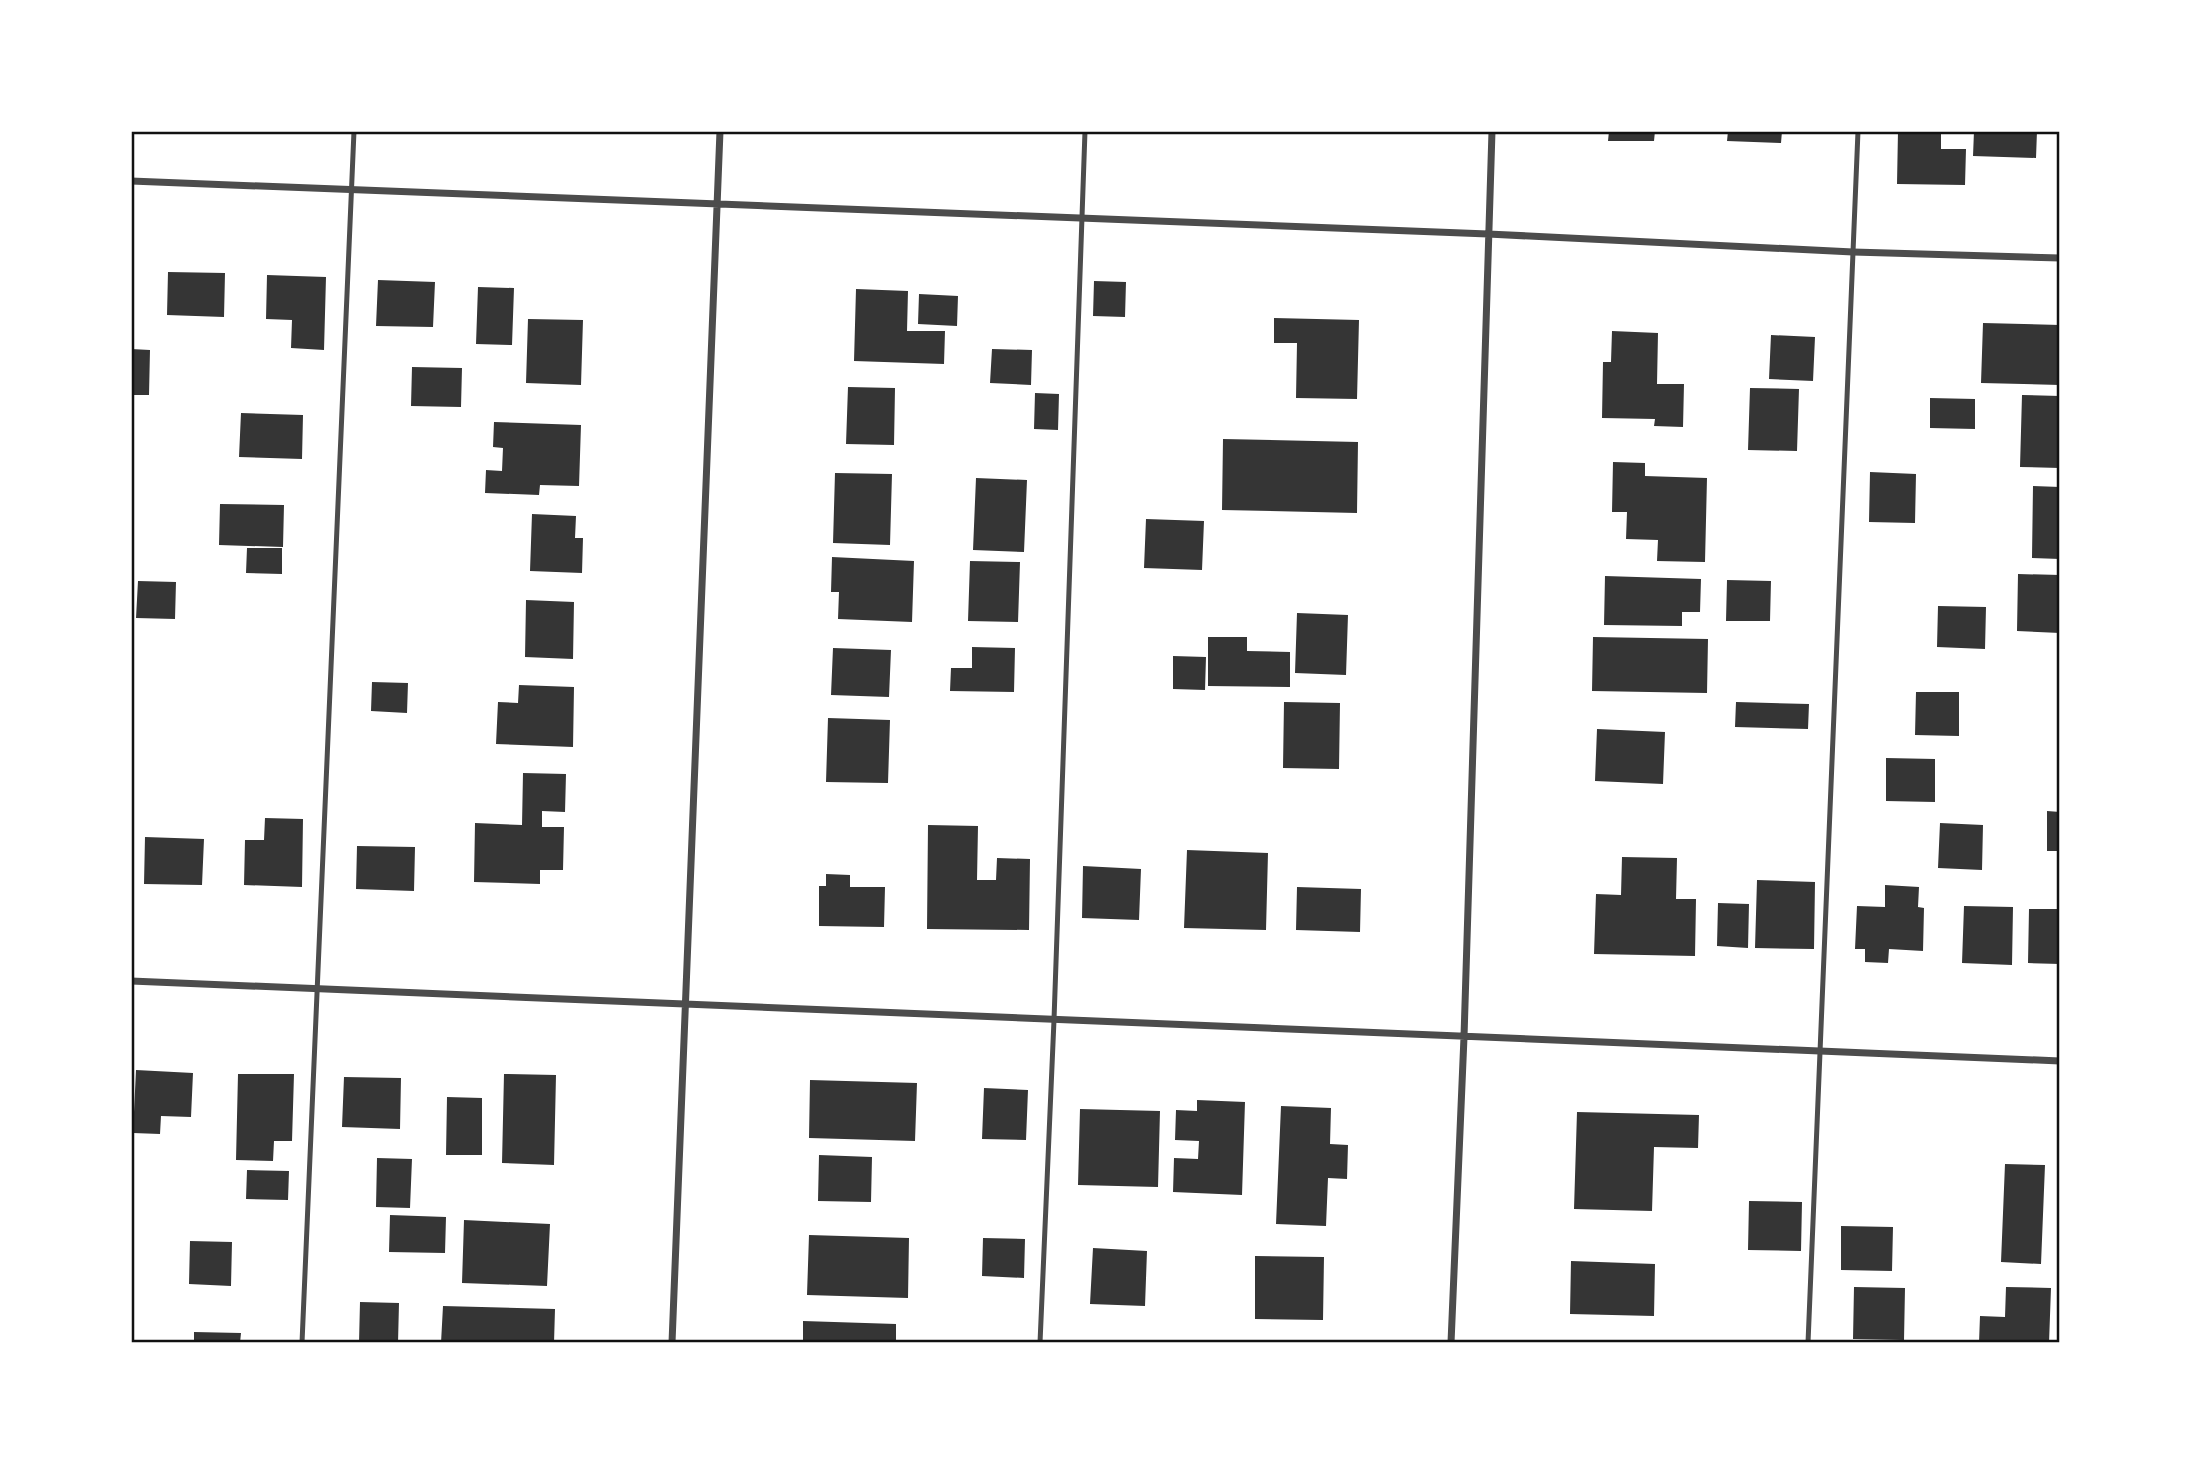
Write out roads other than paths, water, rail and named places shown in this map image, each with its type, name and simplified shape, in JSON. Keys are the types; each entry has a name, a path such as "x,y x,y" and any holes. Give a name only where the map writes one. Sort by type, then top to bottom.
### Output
{"street":[{"path":"672,1343 720,131"},
{"path":"1451,1343 1464,1037 1492,131"},
{"path":"131,181 1488,234 1853,252 2060,258"},
{"path":"131,981 2060,1061"}],"lane":[{"path":"302,1343 354,131"},
{"path":"1040,1343 1085,131"},
{"path":"1808,1343 1858,131"}]}
